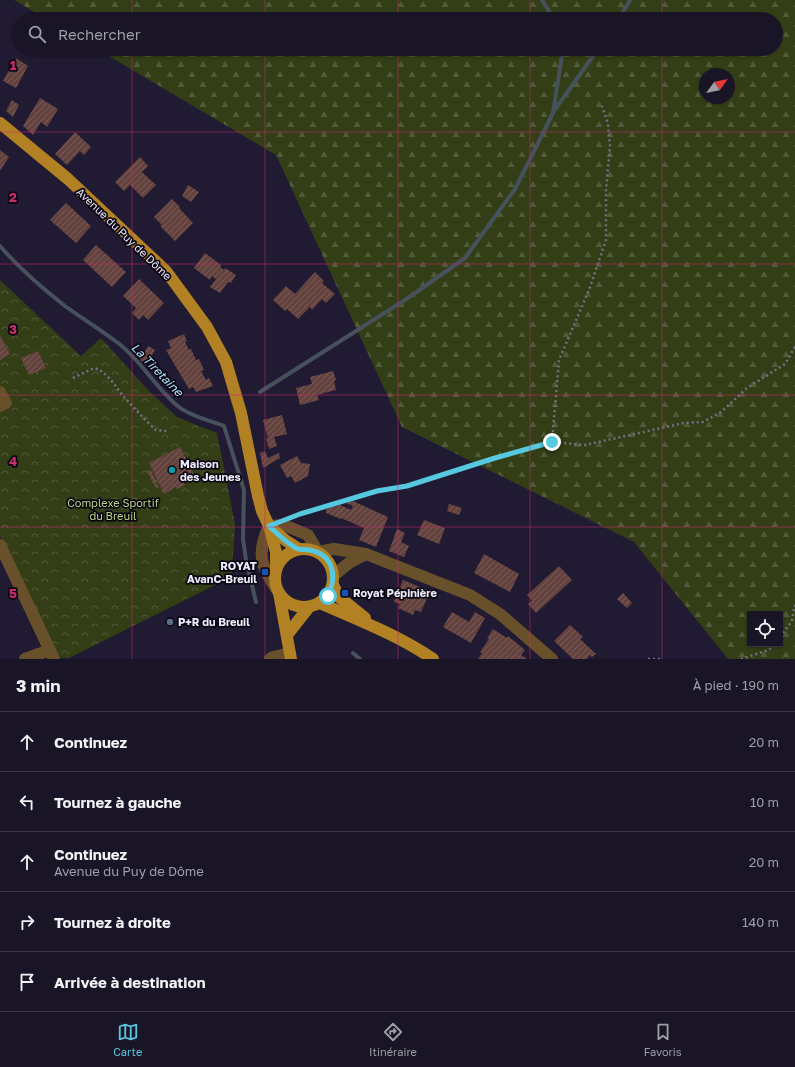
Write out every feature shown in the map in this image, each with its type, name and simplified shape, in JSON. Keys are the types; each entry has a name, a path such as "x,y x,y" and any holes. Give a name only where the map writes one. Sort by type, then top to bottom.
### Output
{"main road":[{"name":"Avenue du Puy de Dôme","path":"0,122 68,180 166,271 207,327 226,362 241,413 258,496 262,511 269,526 276,552 276,570"},
{"name":"Avenue du Puy de Dôme","path":"269,526 285,540 299,549"},
{"path":"290,656 279,593 275,582 276,570 288,553 299,549 308,549 318,552 326,558 331,566 333,580 340,597 375,627"},
{"path":"287,635 314,605 328,596 333,580"},
{"path":"279,593 286,602 297,607 314,605 375,627 423,652 433,659"}],"street":[{"path":"0,392 6,403 0,406"},
{"path":"279,593 265,572 261,553 262,540 269,526 284,525 308,535 318,552 334,549 366,554 470,595 500,614 552,659"},
{"path":"0,545 52,655 25,659"},
{"path":"333,580 349,563 366,554"},
{"path":"270,659 273,657 290,656"}],"path":[{"path":"552,442 559,360 589,290 606,240 606,190 610,146 608,124 602,106"},
{"path":"294,516 377,491 407,486 495,458 552,442 585,445 684,423 703,422 721,412 747,388 785,364 795,347"},
{"path":"73,378 94,368 99,369 156,430 167,431"},
{"path":"783,633 792,621 795,605"},
{"path":"741,659 769,650 772,647"},
{"path":"648,659 660,659"}],"green space":[{"path":"14,0 795,0 795,659 728,659 634,542 402,427 276,155 109,56 783,56 783,12 34,12"},
{"name":"Complexe Sportif du Breuil","path":"0,280 81,356 101,338 148,390 177,417 217,433 235,524 232,573 215,585 69,658 60,658 0,536"}],"building":[{"path":"16,58 28,66 16,88 3,81"},
{"path":"40,98 58,109 47,127 41,122 33,135 23,126"},
{"path":"12,100 19,105 13,117 6,111"},
{"path":"75,132 91,147 84,155 80,151 67,165 55,154"},
{"path":"0,150 9,157 0,171"},
{"path":"140,157 148,166 142,172 156,185 143,198 130,185 124,191 115,182"},
{"path":"188,185 199,192 191,202 182,196"},
{"path":"172,199 193,223 175,241 160,226 162,225 154,217"},
{"path":"66,203 91,226 76,243 50,220"},
{"path":"96,245 126,272 112,287 83,260"},
{"path":"205,253 221,265 220,267 224,270 225,268 236,275 231,283 228,282 220,293 210,287 216,279 212,276 210,280 194,268"},
{"path":"315,272 324,281 322,283 335,294 326,303 322,299 312,310 310,307 298,319 287,309 285,311 273,300 286,286 295,294"},
{"path":"139,279 164,303 148,320 143,315 139,320 132,313 136,308 123,296"},
{"path":"184,334 187,341 185,342 189,350 191,349 196,360 199,359 204,370 201,371 206,380 209,378 213,386 196,392 193,387 189,389 166,350 171,348 168,341"},
{"path":"0,335 10,354 0,360"},
{"path":"148,346 155,350 147,364 140,360"},
{"path":"38,351 46,368 29,375 21,358"},
{"path":"333,371 336,380 334,381 336,390 317,395 319,400 300,405 296,388 312,384 310,377"},
{"path":"282,415 287,434 274,437 277,446 269,449 266,438 268,438 263,420"},
{"name":"Maison des Jeunes","path":"180,447 196,478 184,483 185,485 177,489 176,487 164,494 149,463"},
{"path":"265,451 268,458 279,453 280,458 263,468 260,453"},
{"path":"297,456 301,463 310,464 308,476 295,483 291,476 287,478 280,465"},
{"path":"151,470 159,488 156,488 147,471"},
{"path":"353,501 388,517 376,547 359,540 364,528 326,513 326,509 340,505 351,510 353,506 346,503"},
{"path":"449,504 462,508 459,515 447,511"},
{"path":"424,520 445,528 439,544 417,535"},
{"path":"397,529 405,533 401,542 409,546 404,557 389,551"},
{"path":"484,554 519,574 510,592 474,573"},
{"path":"559,566 572,580 536,613 528,604 532,601 527,595"},
{"path":"403,580 430,591 421,612 415,610 413,615 398,608 400,604 394,602"},
{"path":"623,593 632,603 627,608 617,599"},
{"path":"452,612 469,622 475,612 485,618 471,643 443,627"},
{"path":"570,625 583,637 580,639 596,654 592,657 590,655 587,659 573,659 554,641"},
{"path":"493,629 507,638 508,636 525,650 521,655 527,659 478,659 482,653 480,652 489,639 487,638"}],"waterway":[{"path":"542,0 550,12"},
{"path":"623,12 630,0"},
{"path":"260,392 408,298 465,258 515,189 553,113 562,56"},
{"path":"554,111 593,56"},
{"name":"La Tiretaine","path":"0,246 23,270 65,306 127,350 163,392 179,407 195,416 224,426 244,490 243,539 246,560 256,602"},
{"name":"La Tiretaine","path":"353,653 360,659"}],"place":[{"name":"Maison des Jeunes","path":"172,470"},
{"name":"ROYAT AvanC-Breuil","path":"265,572"},
{"name":"Royat Pépinière","path":"345,593"},
{"name":"P+R du Breuil","path":"170,622"}],"route":[{"path":"328,596 333,585 334,576 331,566 326,558 318,552 308,549 299,549 285,540 269,526 300,514 377,491 407,486 495,458 552,442"}]}
